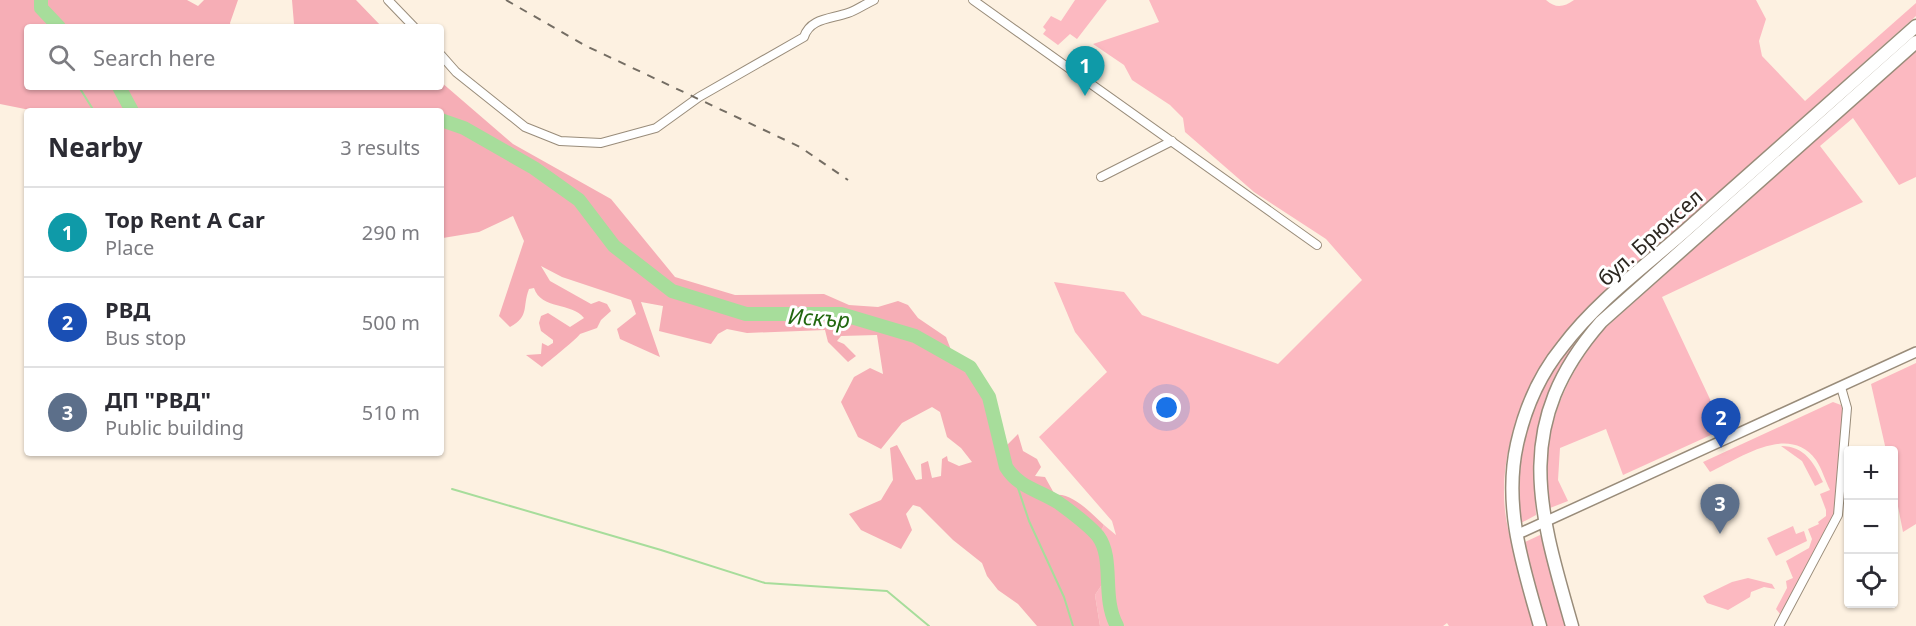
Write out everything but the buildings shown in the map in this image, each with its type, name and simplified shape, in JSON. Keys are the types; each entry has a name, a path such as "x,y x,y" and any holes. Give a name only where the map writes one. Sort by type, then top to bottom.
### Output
{"main road":[{"name":"бул. Брюксел","path":"1572,626 1544,523 1539,479 1542,441 1557,387 1580,347 1601,322 1865,79 1916,26"},
{"name":"бул. Брюксел","path":"1540,626 1516,535 1512,500 1517,446 1530,402 1560,349 1615,293 1865,79 1916,42"}],"street":[{"path":"388,0 411,24"},
{"path":"444,58 456,72 525,127 560,141 601,143 656,128 699,97 804,37 806,30 814,22 849,12 874,0"},
{"path":"973,0 1317,245"},
{"path":"1101,177 1172,141"},
{"path":"1516,535 1916,352"},
{"path":"1779,626 1838,515 1847,408 1841,387"}],"shaded area":[{"path":"0,0 187,0 198,6 204,0 238,0 230,24 24,24 24,90 444,90 444,85 513,144 611,199 675,277 735,295 824,294 849,305 878,307 898,301 908,305 918,318 946,337 951,350 984,400 998,445 1005,447 1018,434 1023,451 1037,459 1041,467 1035,476 1045,477 1055,495 1075,500 1104,525 1097,539 1103,568 1101,586 1095,595 1100,626 1037,626 1018,604 998,590 987,576 982,563 953,540 920,507 913,505 906,514 912,530 901,549 861,530 849,514 881,500 893,480 890,448 897,445 916,480 922,479 921,464 928,461 932,478 941,476 942,459 947,456 948,461 959,466 972,462 961,448 947,437 940,412 932,407 902,423 881,449 858,437 841,402 854,377 870,368 883,374 877,335 841,336 837,341 844,344 856,356 848,362 828,342 825,330 747,333 727,329 718,334 711,344 659,331 663,306 641,302 660,357 620,339 617,329 636,314 631,300 562,277 541,266 550,281 591,304 599,301 607,304 611,311 601,320 597,328 580,334 542,367 526,355 541,354 542,343 548,346 553,343 553,340 541,331 539,323 541,316 548,313 570,327 584,318 579,313 543,300 534,288 529,289 523,315 516,323 510,327 499,316 524,241 513,216 479,232 444,238 444,108 24,109 0,104"},
{"path":"292,0 356,0 379,24 294,24"},
{"path":"1075,0 1107,0 1077,39 1070,34 1058,45 1043,34 1046,30 1043,27 1051,16 1061,21"},
{"path":"1149,0 1546,0 1553,5 1560,6 1574,0 1756,0 1766,19 1759,41 1762,56 1805,101 1916,3 1916,16 1581,315 1546,360 1519,413 1510,442 1505,471 1504,500 1508,529 1535,626 1449,626 1447,623 1443,626 1100,626 1095,595 1101,586 1097,539 1104,525 1116,535 1112,521 1039,437 1107,372 1075,332 1054,282 1124,292 1142,315 1278,364 1362,280 1326,239 1254,192 1185,132 1183,118 1170,105 1132,80 1124,65 1093,44 1159,22"},
{"path":"1916,51 1916,177 1899,185 1853,118 1820,146 1863,202 1662,297 1724,429 1623,475 1606,429 1560,448 1558,480 1568,501 1550,508 1546,495 1546,471 1556,413 1562,396 1580,362 1603,330"},
{"path":"1842,100 1601,316 1537,441 1534,469 1536,515 1521,523 1519,494 1521,465 1534,410 1546,384 1578,336"},
{"path":"1916,363 1916,524 1903,532 1898,506 1898,446 1885,446 1871,384"},
{"path":"1833,402 1841,405 1843,410 1836,512 1774,626 1780,614 1776,609 1787,588 1786,581 1793,578 1786,561 1809,548 1812,539 1808,529 1819,524 1818,522 1826,516 1820,494 1830,490 1822,471 1816,460 1805,449 1792,444 1764,447 1710,472 1703,462"},
{"path":"1781,446 1796,449 1808,457 1823,482 1815,486 1802,461"},
{"path":"1793,526 1796,534 1804,531 1807,541 1776,556 1767,538"},
{"path":"1540,535 1567,626 1545,626 1523,543"},
{"path":"1748,578 1772,584 1775,589 1764,587 1751,592 1750,597 1728,610 1707,603 1703,596 1732,582"}],"waterway":[{"name":"Искър","path":"41,0 41,8 56,24"},
{"path":"81,90 92,108"},
{"name":"Искър","path":"121,90 130,108"},
{"name":"Искър","path":"444,121 464,128 534,168 579,200 614,246 672,291 746,314 841,314 915,336 970,367 989,397 1006,467 1011,474 1023,484 1059,503 1098,536 1106,556 1110,603 1117,626"},
{"path":"1015,479 1029,521 1064,597 1073,626"},
{"path":"452,489 765,583 887,591 929,626"}],"railway":[{"path":"506,0 584,45 800,147 848,180"}],"place":[{"name":"Top Rent A Car","path":"1085,96"},
{"name":"РВД","path":"1721,448"},
{"name":"ДП \"РВД\"","path":"1720,534"}]}
